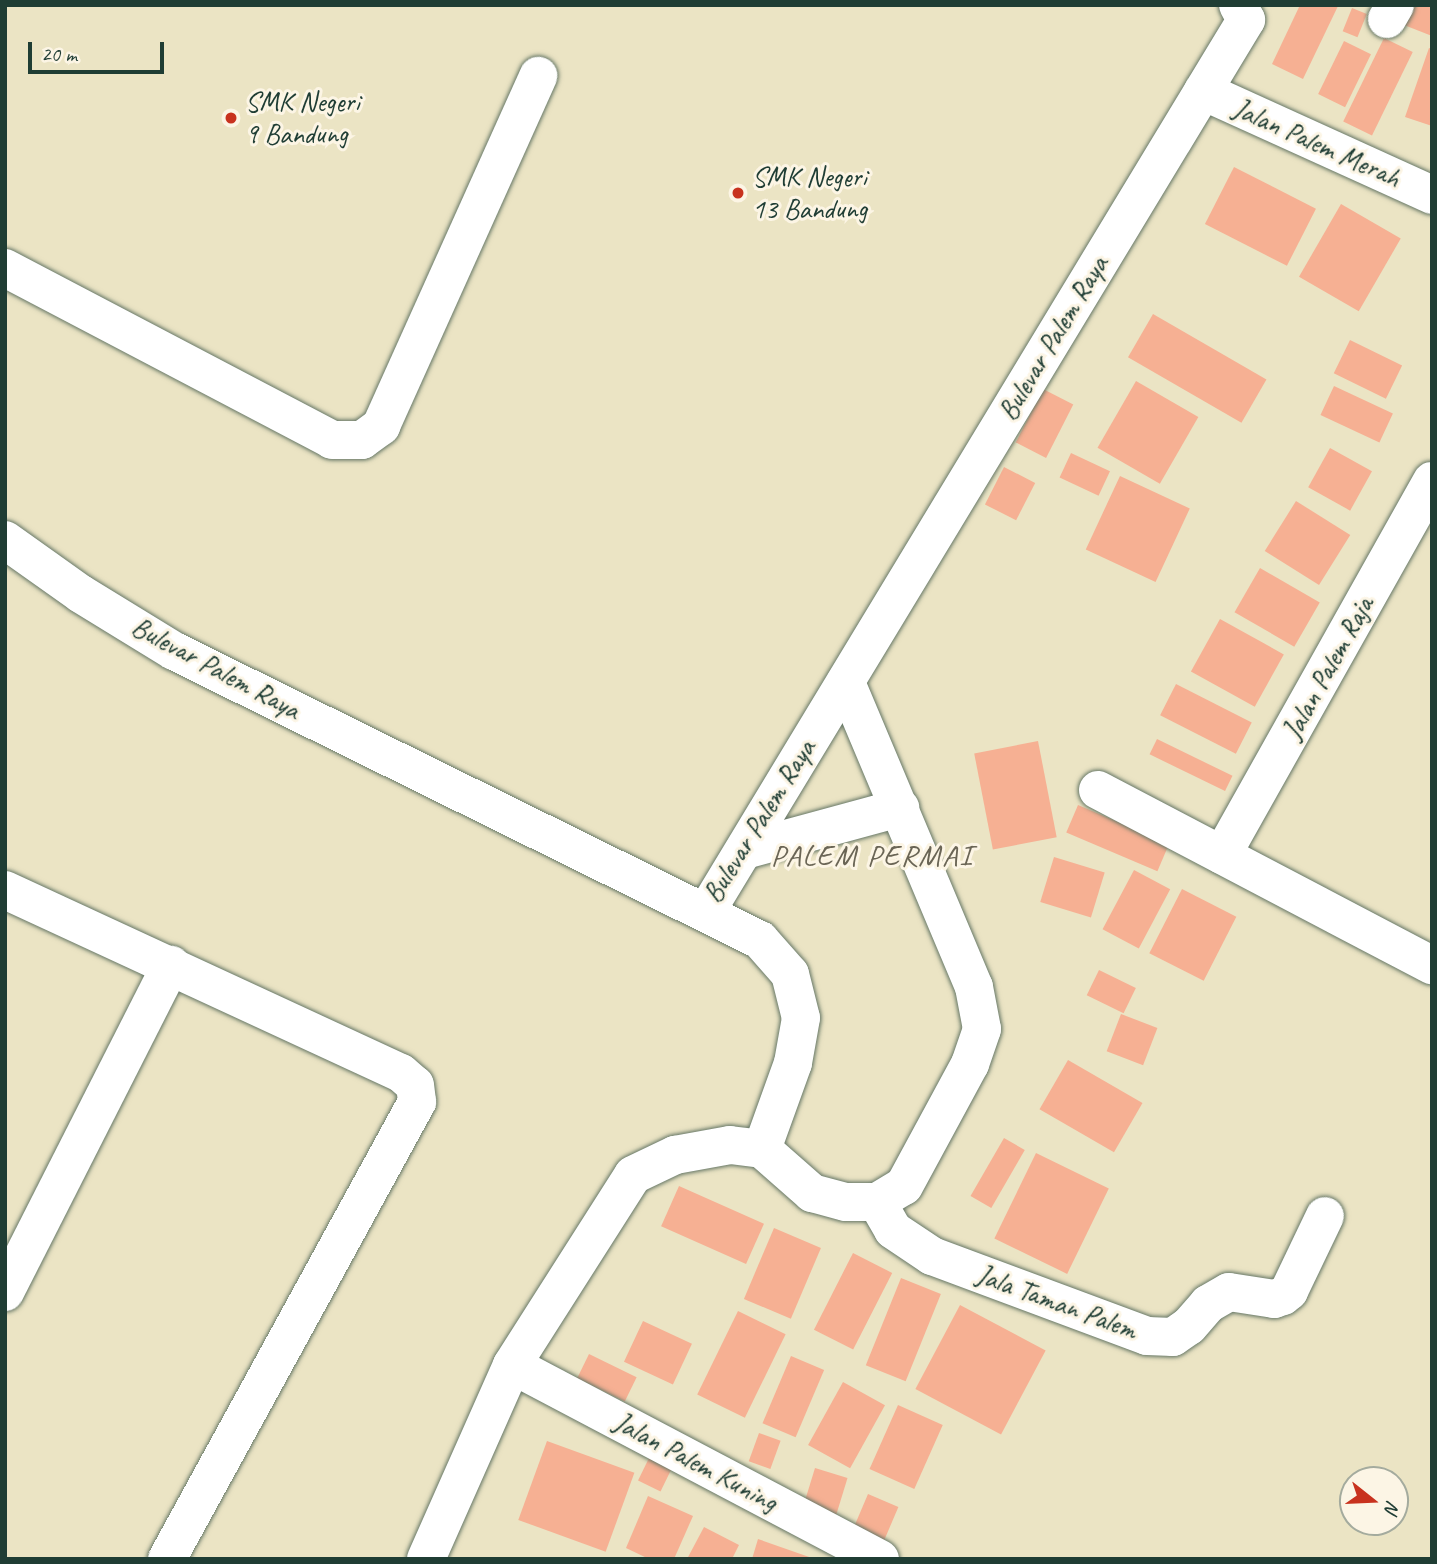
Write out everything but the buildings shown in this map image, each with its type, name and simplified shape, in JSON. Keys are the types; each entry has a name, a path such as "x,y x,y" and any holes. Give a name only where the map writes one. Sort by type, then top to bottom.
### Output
{"street":[{"name":"Bulevar Palem Raya","path":"5,540 81,594 174,651 706,912 1246,20 1238,5"},
{"path":"5,268 332,440 362,440 381,426 538,76"},
{"name":"Jalan Palem Merah","path":"1203,91 1432,195"},
{"name":"Jalan Palem Raja","path":"1222,855 1432,481"},
{"path":"426,1559 512,1365 633,1175 676,1154 730,1145 762,1149 812,1193 846,1202 877,1202 904,1186 970,1064 982,1029 974,987 846,682"},
{"path":"1098,790 1432,965"},
{"path":"745,850 900,808"},
{"path":"5,890 401,1073 415,1085 418,1102 167,1559"},
{"path":"706,912 760,940 790,974 797,995 801,1018 799,1041 762,1149"},
{"path":"5,1292 172,965"},
{"name":"Jala Taman Palem","path":"877,1202 893,1230 932,1256 1147,1336 1173,1337 1189,1326 1208,1304 1229,1293 1274,1298 1283,1296 1289,1291 1325,1216"},
{"name":"Jalan Palem Kuning","path":"512,1365 880,1559"}],"place":[{"name":"SMK Negeri 9 Bandung","path":"231,118"},
{"name":"SMK Negeri 13 Bandung","path":"738,193"}],"district":[{"name":"PALEM PERMAI","path":"872,855"}]}
